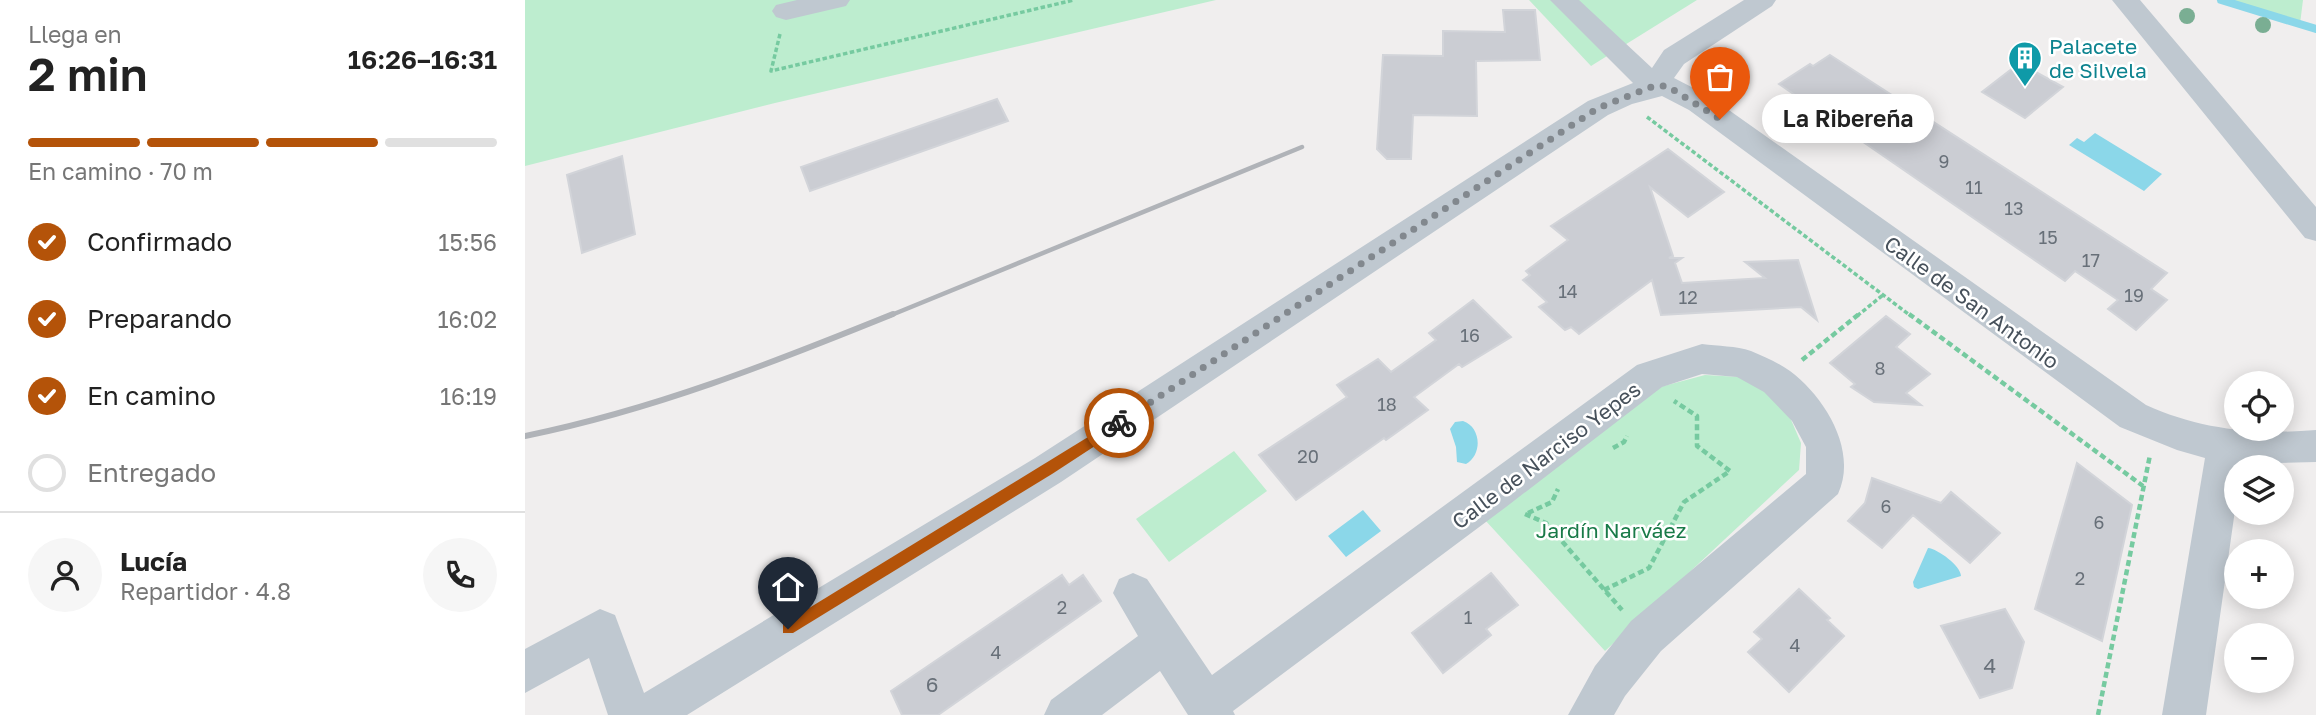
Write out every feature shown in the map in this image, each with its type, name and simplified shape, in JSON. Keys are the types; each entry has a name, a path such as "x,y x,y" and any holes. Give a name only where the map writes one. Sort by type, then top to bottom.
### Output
{"street":[{"path":"786,11 837,0"},
{"path":"1563,0 1638,92"},
{"path":"647,715 1048,470 1598,108 1638,92 1674,57 1763,0"},
{"path":"2126,0 2316,229"},
{"name":"Calle de San Antonio","path":"1638,92 1667,86 1699,103 2114,405 2155,428 2187,439 2225,446 2295,449 2316,446"},
{"name":"Calle de Narciso Yepes","path":"1210,710 1509,505 1650,376 1702,359 1742,363 1777,381 1805,410 1825,445 1825,482 1646,636 1611,681 1590,715"},
{"path":"2184,715 2225,446"},
{"path":"1133,593 1163,643 1210,710"},
{"path":"525,672 600,629 631,715"},
{"path":"1066,715 1163,643"}],"path":[{"path":"771,71 1074,0"},
{"path":"1638,92 1640,117 1649,117 1656,122 1883,295 2143,486"},
{"path":"1777,381 1883,295"},
{"path":"1604,590 1649,568 1684,502 1730,471 1697,446 1697,416 1675,400 1664,406"},
{"path":"1602,453 1624,442 1631,425"},
{"path":"2098,715 2155,428"},
{"path":"1509,505 1552,502 1563,481"},
{"path":"1509,505 1546,523 1646,636"}],"green space":[{"path":"525,0 1216,0 775,103 525,166"},
{"path":"1529,0 1697,0 1591,66"},
{"path":"2221,0 2303,0 2300,24"},
{"name":"Jardín Narváez","path":"1705,375 1740,377 1765,391 1789,415 1801,443 1799,470 1605,651 1485,520 1660,387"},
{"path":"1234,451 1267,491 1169,562 1136,519"}],"water":[{"path":"2095,133 2162,174 2144,191 2069,145 2077,138 2084,142"},
{"path":"1463,421 1473,429 1478,441 1475,454 1466,464 1457,462 1456,447 1450,429 1455,422"},
{"path":"1363,510 1381,531 1346,557 1328,536"},
{"path":"1928,548 1948,559 1961,576 1918,589 1914,587 1913,582"}],"building":[{"path":"1503,10 1535,10 1540,60 1476,61 1477,116 1413,115 1411,159 1387,159 1377,149 1383,55 1443,56 1443,31 1505,32"},
{"path":"1830,55 2167,273 2151,289 2167,300 2136,330 2108,309 2118,300 2075,271 2065,281 1779,84"},
{"name":"Palacete de Silvela","path":"2027,57 2032,70 2063,87 2025,118 1982,92"},
{"path":"997,99 1008,121 810,191 801,167"},
{"path":"1668,149 1724,192 1688,217 1650,187 1673,256 1669,258 1682,258 1675,263 1682,283 1765,278 1745,262 1798,260 1817,320 1801,307 1661,315 1652,280 1579,334 1571,327 1565,330 1539,307 1547,302 1523,280 1530,275 1526,271 1568,240 1551,226"},
{"path":"622,156 635,234 582,253 567,175"},
{"path":"1473,300 1511,337 1462,367 1459,364 1414,397 1428,410 1296,500 1259,455 1347,397 1337,385 1378,359 1391,372 1436,340 1429,333"},
{"path":"1886,316 1910,334 1896,347 1930,374 1906,393 1921,405 1874,402 1851,387 1855,384 1830,363"},
{"path":"2077,463 2132,505 2102,641 2035,609"},
{"path":"1872,478 1941,503 1951,492 2000,533 1970,563 1913,515 1882,548 1848,521 1865,503"},
{"path":"1491,573 1518,605 1486,629 1491,635 1443,673 1412,633"},
{"path":"1062,575 1069,585 1083,575 1101,601 938,715 902,715 891,691"},
{"path":"1799,589 1830,618 1827,620 1844,636 1789,692 1748,652 1762,639 1754,632"},
{"path":"2005,609 2024,642 2012,688 1980,698 1941,626"}],"waterway":[{"path":"2221,0 2316,29"}],"railway":[{"path":"889,316 1302,147"},
{"path":"525,436 619,413 712,384 893,314"}],"way so far":[{"path":"1119,423 1598,108 1654,86 1667,86 1699,103 1720,119"}],"place":[{"name":"Palacete de Silvela","path":"2025,88"},
{"name":"La Ribereña","path":"1720,119"}],"route":[{"path":"788,629 1048,470 1119,423"}]}
